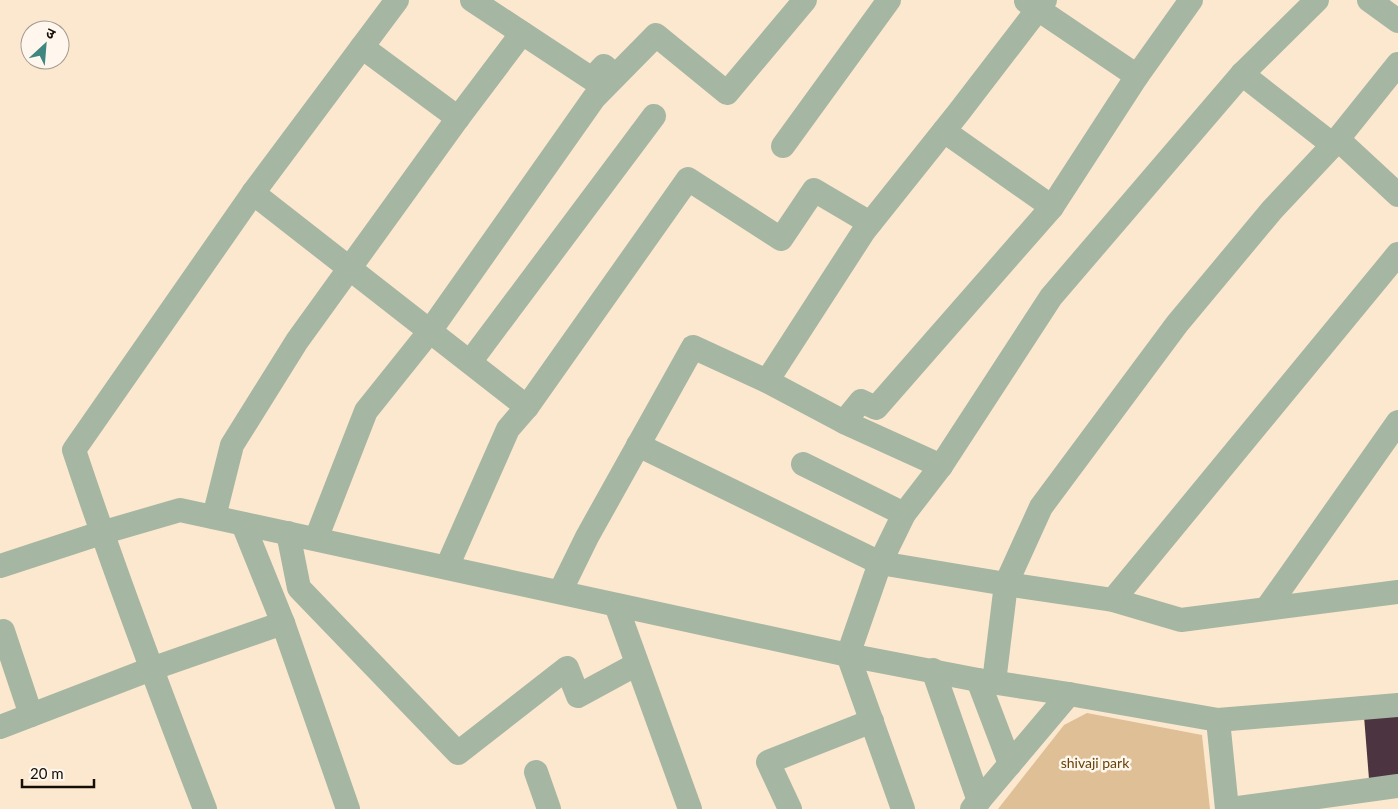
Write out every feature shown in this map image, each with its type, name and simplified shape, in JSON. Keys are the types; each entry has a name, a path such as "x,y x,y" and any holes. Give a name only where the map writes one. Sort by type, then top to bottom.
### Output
{"street":[{"path":"205,809 101,533 74,450 253,193 397,0"},
{"path":"472,0 592,79 604,66 615,76"},
{"path":"316,539 366,411 430,331 594,98 656,35 727,93 805,0"},
{"path":"783,146 889,0"},
{"path":"844,422 861,401 876,408 1052,206 1137,76 1191,0"},
{"path":"903,809 848,655 880,563 904,514 941,466 1051,297 1242,74 1317,0"},
{"path":"1369,0 1398,21"},
{"path":"767,381 870,223 944,131 1036,3 1137,76"},
{"path":"214,517 232,445 296,341 458,118 522,34"},
{"path":"362,47 458,118"},
{"path":"1010,764 986,681 1006,584 1040,507 1177,324 1272,210 1333,144 1398,64"},
{"path":"1242,74 1333,144 1342,143 1398,195"},
{"path":"470,362 654,116"},
{"path":"944,131 1052,206"},
{"path":"447,568 508,429 527,407 688,179 781,239 814,190 870,223"},
{"path":"253,193 527,407"},
{"path":"1113,600 1398,254"},
{"path":"560,592 587,537 693,347 767,381 844,422 941,466"},
{"path":"1267,608 1398,422"},
{"path":"638,445 880,563 1113,600 1181,620 1398,592"},
{"path":"804,464 904,514"},
{"path":"0,566 101,533 180,510 848,655 986,681 1218,720 1398,705"},
{"path":"244,524 283,623 348,809"},
{"path":"288,533 300,588 458,753 567,668 578,696 637,664"},
{"path":"616,605 690,809"},
{"path":"0,727 151,669 283,623"},
{"path":"3,631 32,715"},
{"path":"933,670 976,805"},
{"path":"976,805 1069,694"},
{"path":"1218,720 1227,809"},
{"path":"790,809 768,762 872,721"},
{"path":"536,772 549,809"},
{"path":"1231,809 1398,786"}],"green space":[{"name":"shivaji park","path":"1087,713 1202,735 1210,809 998,809 1064,725"}],"building":[{"path":"1398,713 1398,777 1369,779 1364,716"}]}
